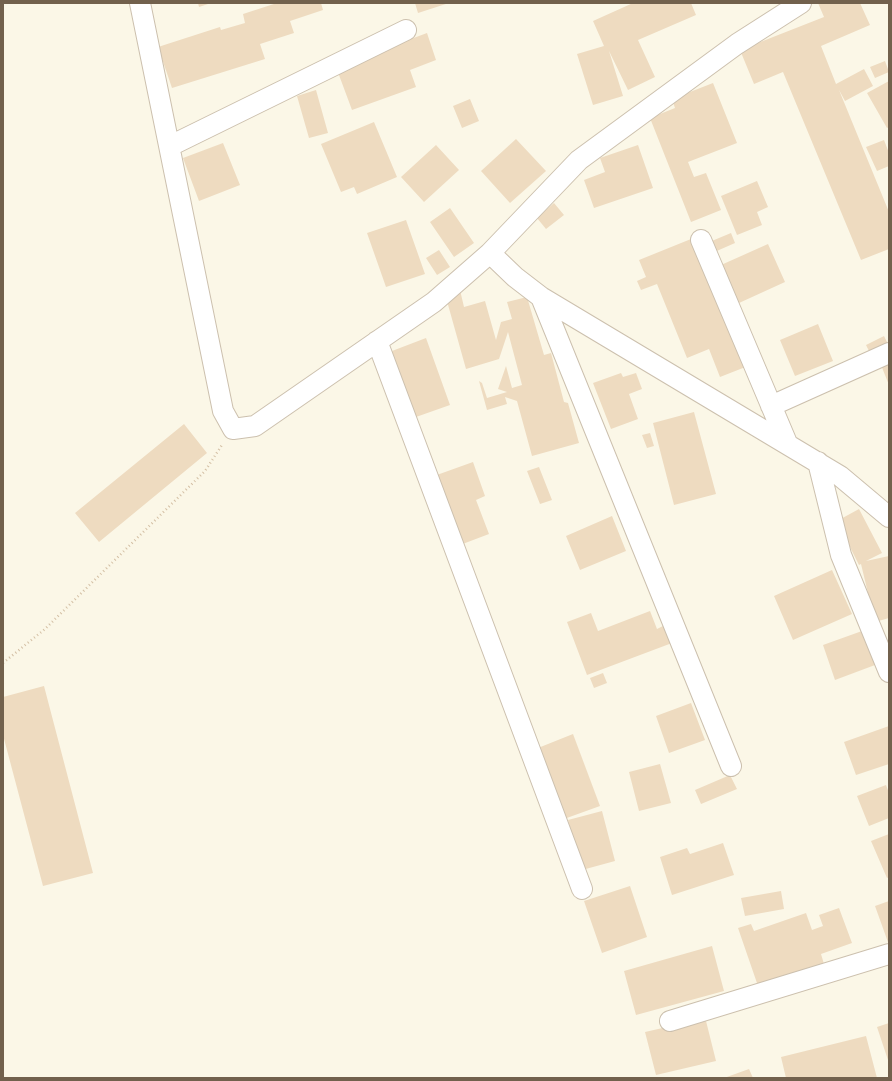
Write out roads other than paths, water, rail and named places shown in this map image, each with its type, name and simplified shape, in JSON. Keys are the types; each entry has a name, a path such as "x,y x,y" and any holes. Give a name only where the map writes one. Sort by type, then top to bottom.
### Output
{"street":[{"path":"140,3 223,411 233,430 255,426 434,302 490,253 579,160 738,44 801,3"},
{"path":"170,146 406,30"},
{"path":"701,240 787,443"},
{"path":"490,253 515,277 541,297 818,462 840,476 889,517"},
{"path":"541,297 731,766"},
{"path":"377,341 582,888"},
{"path":"771,406 889,354"},
{"path":"818,462 841,555 889,672"},
{"path":"670,1021 889,954"}]}
